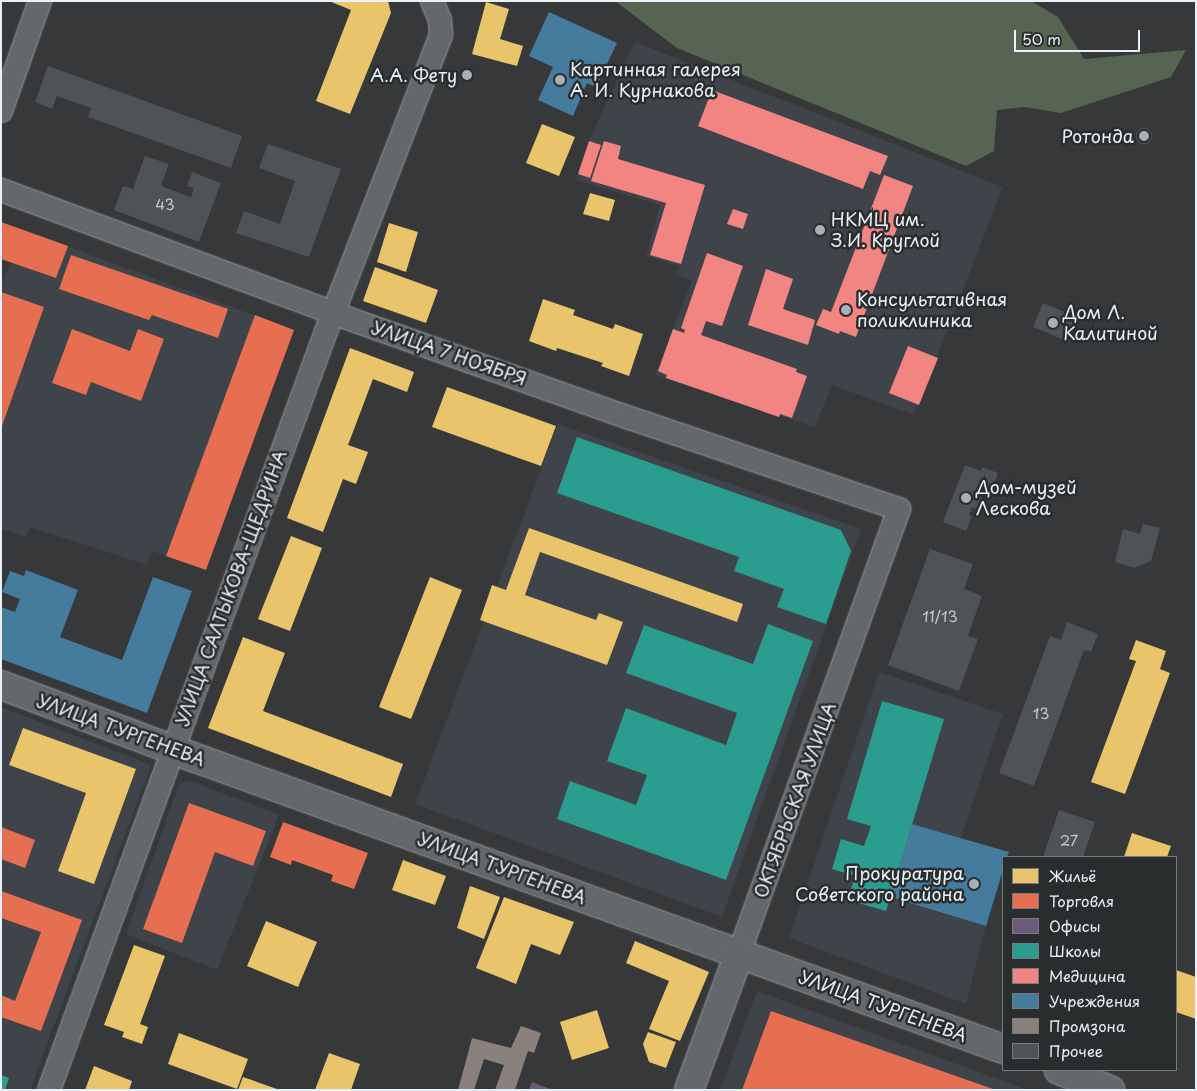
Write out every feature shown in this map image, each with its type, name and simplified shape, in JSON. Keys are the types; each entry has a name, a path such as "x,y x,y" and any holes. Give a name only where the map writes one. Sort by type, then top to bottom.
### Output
{"main road":[{"name":"УЛИЦА ТУРГЕНЕВА","path":"1,685 172,749 1002,1049"},
{"name":"ОКТЯБРЬСКАЯ УЛИЦА","path":"689,1090 740,954"},
{"path":"1062,1071 1110,1090"}],"street":[{"path":"1,111 40,1"},
{"name":"УЛИЦА САЛТЫКОВА-ЩЕДРИНА","path":"49,1090 172,749 333,313 441,36 440,20 432,1"},
{"name":"УЛИЦА 7 НОЯБРЯ","path":"1,190 333,313 630,418 899,509"},
{"name":"ОКТЯБРЬСКАЯ УЛИЦА","path":"740,954 899,509"}],"shaded area":[{"name":"НКМЦ им. З.И. Круглой","path":"635,42 1003,187 914,415 832,385 815,427 655,375 692,280 676,275 678,266 646,256 660,205 576,180 589,141"},
{"path":"1,222 294,330 206,570 152,551 147,565 30,527 26,537 1,529 1,286 11,262 1,259"},
{"path":"558,424 861,529 722,917 415,804"},
{"path":"879,672 1003,714 961,838 912,824 890,897 986,926 966,1004 789,938"},
{"path":"1,707 151,765 30,1090 1,1090"},
{"path":"191,781 279,815 217,970 126,934 179,784"},
{"path":"757,991 1028,1090 720,1090"}],"green space":[{"path":"615,1 1031,1 1058,17 1084,59 1186,50 1171,77 1061,113 1024,107 997,110 994,151 966,166 677,48"}],"building: Жильё":[{"path":"329,1 388,1 391,13 350,114 316,101 351,10"},
{"path":"486,2 509,9 500,39 523,46 517,66 472,54"},
{"path":"542,124 575,137 559,176 526,163"},
{"path":"590,193 615,200 609,221 583,214"},
{"path":"389,223 418,232 406,272 377,262"},
{"path":"375,267 438,290 426,323 363,301"},
{"path":"543,299 575,310 573,315 613,329 615,324 643,334 629,376 601,366 603,363 557,348 556,351 529,341"},
{"path":"350,348 414,372 407,392 373,379 348,445 368,452 356,484 343,479 323,532 287,518"},
{"path":"447,387 556,426 541,466 432,427"},
{"path":"529,528 743,604 737,622 540,552 525,595 596,620 599,613 623,622 607,665 480,620 492,585 506,590"},
{"path":"291,536 322,548 290,631 258,619"},
{"path":"430,577 462,590 411,719 379,707"},
{"path":"243,637 285,653 263,711 403,764 391,797 208,728"},
{"path":"1136,640 1166,651 1160,669 1170,673 1125,794 1091,782 1136,661 1129,659"},
{"path":"23,728 136,769 94,884 58,871 86,793 9,765"},
{"path":"1132,833 1171,846 1167,856 1124,856"},
{"path":"403,860 446,876 435,905 392,890"},
{"path":"470,886 500,897 484,939 457,928"},
{"path":"504,897 574,922 560,955 531,944 516,984 476,968"},
{"path":"266,921 317,942 298,987 247,966"},
{"path":"635,941 709,972 680,1041 649,1029 669,981 626,963"},
{"path":"134,945 165,956 140,1024 148,1027 142,1044 122,1037 124,1032 104,1025"},
{"path":"1177,970 1196,977 1196,1019 1177,1012"},
{"path":"597,1010 609,1048 572,1060 560,1022"},
{"path":"648,1032 676,1042 666,1068 649,1062 643,1044"},
{"path":"179,1033 248,1059 237,1089 168,1064"},
{"path":"329,1053 360,1064 351,1090 315,1090"},
{"path":"94,1066 132,1081 129,1090 85,1090"},
{"path":"243,1077 277,1089 277,1090 238,1090"}],"building: Торговля":[{"path":"1,222 68,246 56,278 1,259"},
{"path":"71,255 228,309 218,338 152,315 149,320 59,289"},
{"path":"1,292 44,307 2,426 1,426"},
{"path":"255,315 294,330 206,570 166,556"},
{"path":"72,329 130,351 138,329 164,339 141,401 91,382 86,395 52,383"},
{"path":"189,803 266,831 253,866 215,852 182,943 143,929"},
{"path":"283,822 368,853 354,889 331,881 333,875 292,860 291,865 270,857"},
{"path":"1,827 35,840 25,868 1,859"},
{"path":"1,891 82,920 41,1031 1,1017 1,995 15,1001 41,932 1,918"},
{"path":"771,1011 993,1089 993,1090 742,1090"}],"building: Офисы":[{"path":"532,1082 553,1090 529,1090"}],"building: Школы":[{"path":"577,437 841,530 851,551 826,624 777,607 784,589 734,571 739,557 557,493"},
{"path":"768,624 813,641 726,880 557,819 570,781 636,805 647,775 607,761 626,708 726,745 737,713 626,673 644,625 753,664"},
{"path":"882,701 944,719 886,911 848,900 855,876 832,869 841,839 864,846 871,826 847,819"},
{"path":"1,1075 9,1078 5,1090 1,1090"}],"building: Медицина":[{"path":"712,90 888,156 880,175 870,171 863,189 698,126"},
{"path":"589,141 601,145 590,178 578,174"},
{"path":"604,141 621,146 618,159 705,185 681,264 650,255 666,203 591,181"},
{"path":"884,175 913,186 856,337 840,331 839,334 816,325 823,309 831,312"},
{"path":"733,209 748,214 743,229 727,224"},
{"path":"707,253 743,266 722,326 706,321 701,335 797,369 796,372 807,376 792,418 780,414 779,417 666,378 667,375 658,371 673,329 684,333 685,330 681,328"},
{"path":"766,269 793,279 783,309 815,320 808,345 748,325"},
{"path":"908,346 938,358 919,405 889,393"}],"building: Учреждения":[{"path":"549,12 617,43 596,87 587,83 573,116 538,100 553,67 529,56"},
{"path":"26,570 78,590 60,637 122,660 153,577 192,591 147,713 1,659 1,607 15,612 20,599 2,592 10,571 24,576"},
{"path":"912,824 1009,852 1007,856 1002,856 1002,873 986,926 890,897"}],"building: Промзона":[{"path":"521,1026 541,1033 534,1053 528,1051 515,1090 495,1090 504,1065 484,1059 474,1090 458,1090 472,1038 511,1048"}],"building: Прочее":[{"path":"48,66 242,136 231,168 88,117 91,108 57,96 52,109 35,102"},
{"name":"Ротонда","path":"1144,128 1150,130 1152,136 1150,142 1144,144 1138,142 1136,136 1138,130"},
{"path":"268,144 341,169 309,257 236,233 244,211 280,224 295,181 259,168"},
{"path":"145,156 169,164 161,186 191,197 194,188 187,186 192,172 221,183 199,242 114,210 123,186 133,189"},
{"path":"1043,303 1079,318 1069,342 1033,327"},
{"name":"Дом-музей Лескова","path":"965,465 981,471 982,467 998,473 992,489 985,487 977,509 972,507 969,515 972,516 966,531 943,522"},
{"path":"1143,524 1160,528 1151,561 1134,568 1115,562 1123,529 1140,534"},
{"path":"930,549 973,564 964,589 982,596 968,636 978,639 959,691 888,665"},
{"path":"1067,622 1098,634 1091,652 1084,650 1034,786 999,773 1050,636 1061,640"},
{"path":"1059,810 1095,822 1083,856 1043,856"}],"place":[{"name":"А.А. Фету","path":"467,75"},
{"name":"Картинная галерея А. И. Курнакова","path":"560,80"},
{"name":"Ротонда","path":"1144,136"},
{"name":"НКМЦ им. З.И. Круглой","path":"820,230"},
{"name":"Консультативная поликлиника","path":"846,310"},
{"name":"Дом Л. Калитиной","path":"1053,323"},
{"name":"Дом-музей Лескова","path":"966,498"},
{"name":"Прокуратура Советского района","path":"974,884"}]}
